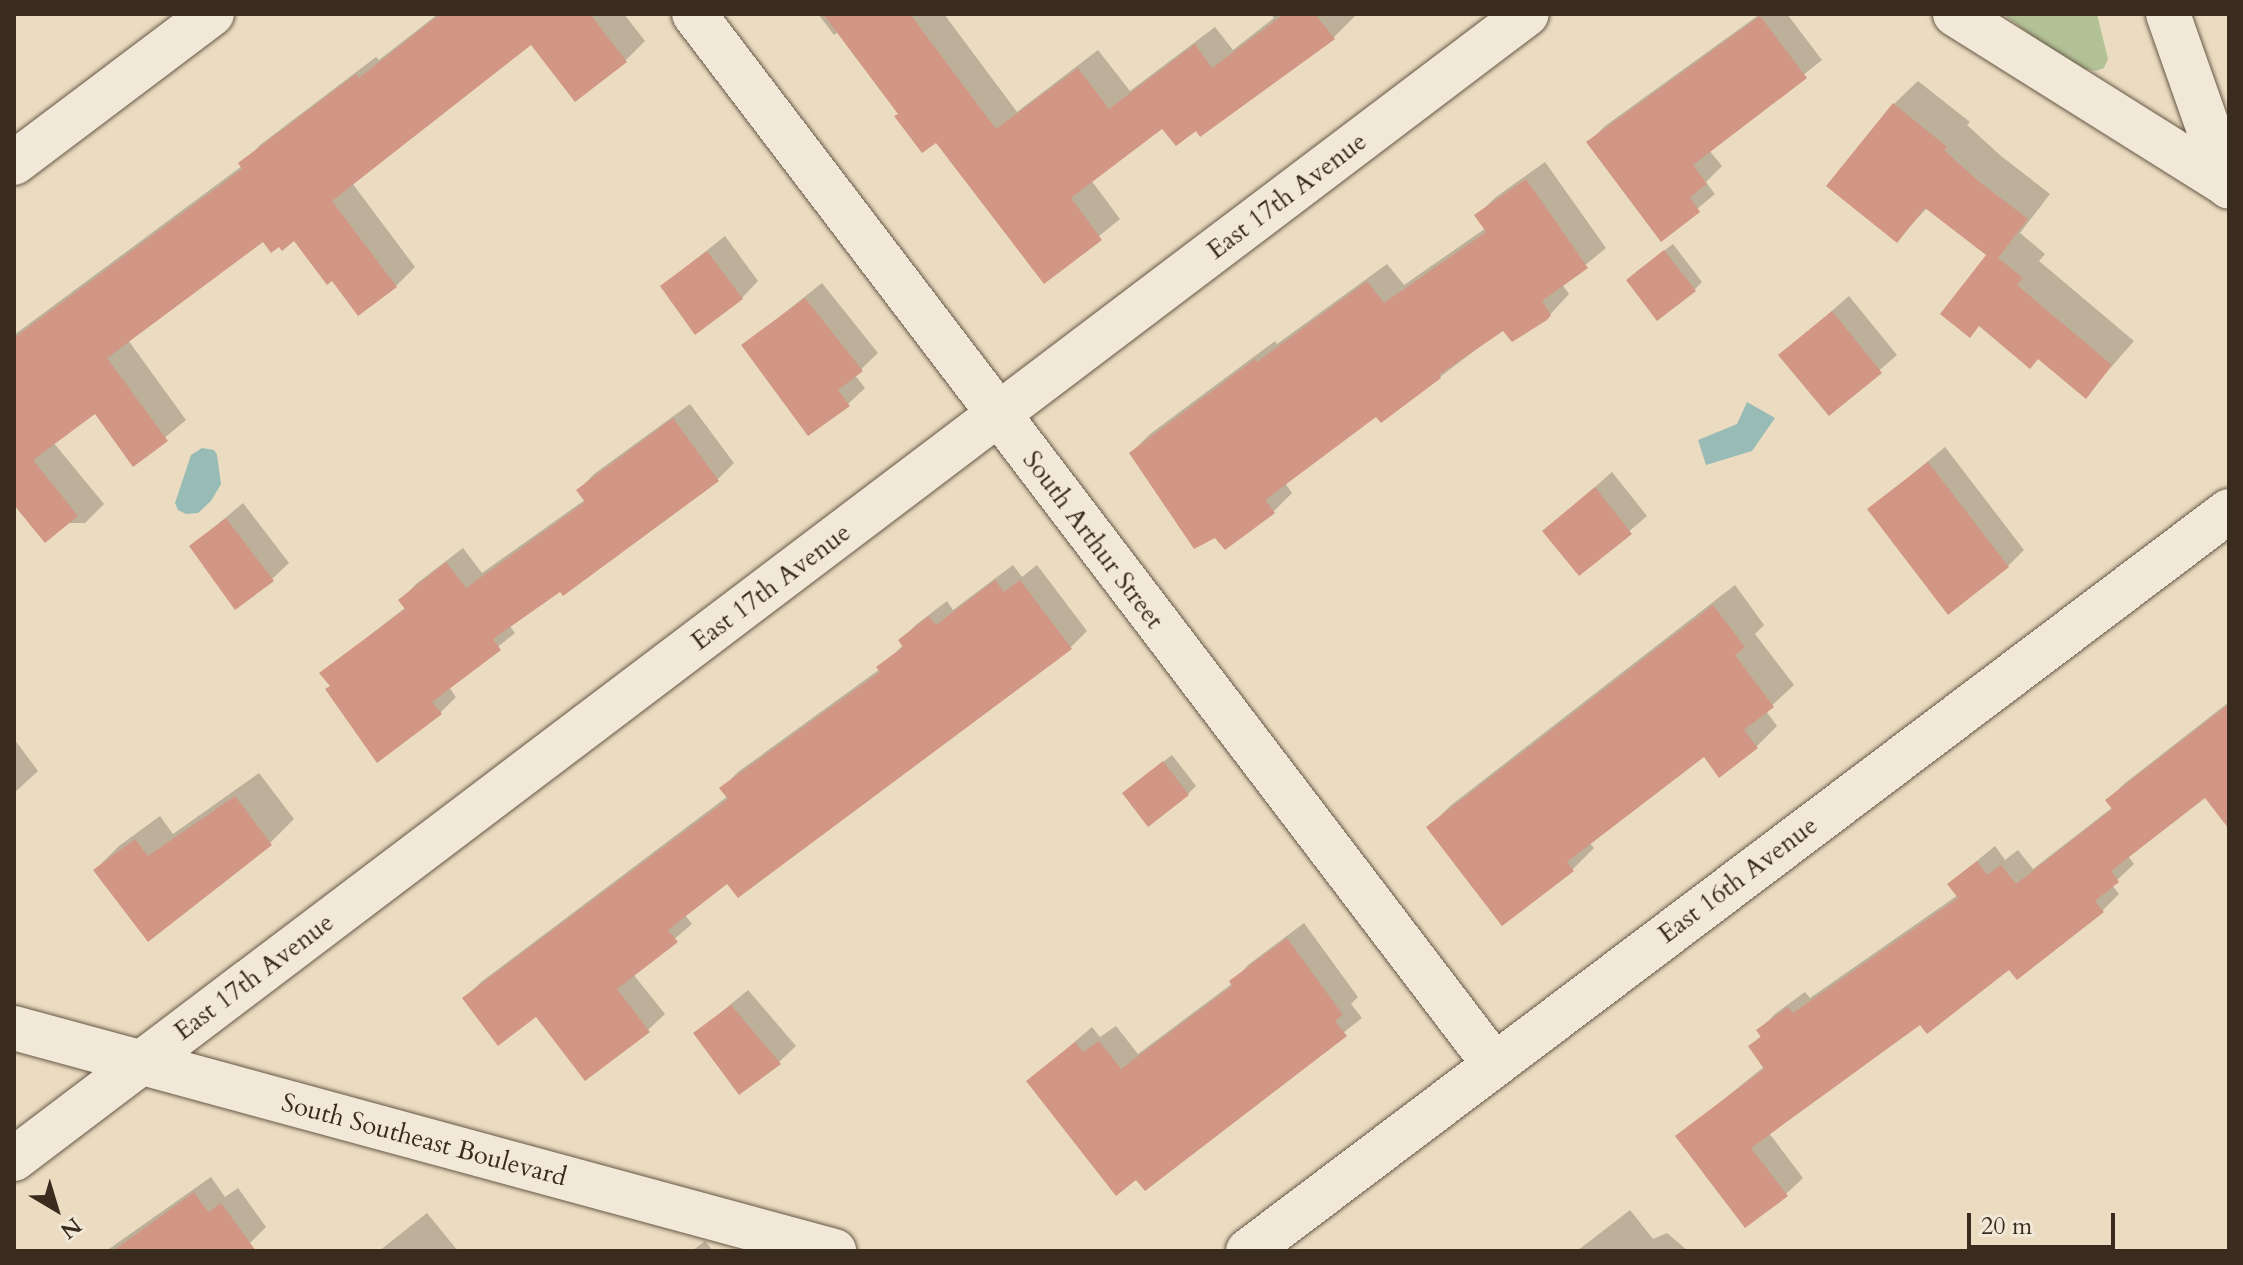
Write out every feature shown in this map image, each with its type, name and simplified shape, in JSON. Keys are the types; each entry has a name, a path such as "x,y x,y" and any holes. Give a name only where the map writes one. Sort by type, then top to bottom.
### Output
{"street":[{"path":"14,163 212,14"},
{"name":"South Arthur Street","path":"694,14 1494,1064"},
{"name":"East 17th Avenue","path":"14,1159 1527,14"},
{"path":"1955,14 2229,187"},
{"path":"2168,14 2229,187"},
{"name":"East 16th Avenue","path":"1248,1251 2229,511"},
{"name":"South Southeast Boulevard","path":"14,1028 834,1251"}],"green space":[{"path":"2003,14 2097,14 2108,59 2104,68 2096,71 2074,67"}],"water":[{"path":"1747,402 1775,418 1752,451 1706,465 1698,440 1737,424"},
{"path":"202,448 214,450 217,455 221,484 211,501 198,513 186,514 178,510 175,503 191,455"}],"building":[{"path":"440,14 590,14 627,62 575,102 531,45 332,201 397,287 358,316 332,281 327,285 294,241 282,251 279,247 271,253 263,242 107,358 168,441 133,467 95,414 33,460 78,516 45,543 14,505 14,338 242,169 238,163 356,74 359,78"},
{"path":"823,14 910,14 996,129 1078,68 1109,109 1195,44 1212,68 1284,14 1315,14 1335,39 1200,137 1196,131 1176,146 1162,129 1071,198 1102,240 1044,284 936,143 922,153 894,116 898,114"},
{"path":"1760,16 1807,78 1693,165 1707,184 1690,197 1700,212 1661,242 1586,142"},
{"path":"1893,103 1947,147 1944,150 1977,180 2028,219 1998,258 2023,278 2017,285 2112,365 2086,399 2038,359 2030,369 1979,326 1970,338 1940,314 1986,255 1925,208 1897,243 1826,186"},
{"path":"1526,179 1588,268 1542,301 1551,315 1547,320 1512,342 1503,331 1439,375 1441,378 1381,423 1376,417 1265,500 1275,513 1225,550 1215,538 1194,549 1129,453 1367,281 1384,303 1486,232 1474,215"},
{"path":"1664,250 1696,291 1657,321 1626,280"},
{"path":"707,251 743,299 695,335 660,286"},
{"path":"805,298 863,371 838,390 850,406 808,436 741,345"},
{"path":"1832,311 1882,373 1829,416 1778,355"},
{"path":"673,418 719,481 563,596 560,592 493,639 501,650 432,702 442,714 377,763 325,689 330,686 319,673 405,609 398,600 446,562 466,588 585,502 576,490"},
{"path":"1928,462 2009,567 1948,615 1867,509"},
{"path":"1595,487 1632,534 1579,576 1542,531"},
{"path":"226,518 274,581 235,610 189,546"},
{"path":"995,580 1004,592 1020,580 1072,649 738,898 727,884 668,930 678,942 617,989 650,1032 585,1081 536,1017 498,1046 462,998 728,799 719,788 880,672 876,667 903,647 898,640 929,616 936,625"},
{"path":"1713,605 1745,647 1735,655 1774,707 1744,730 1758,748 1719,778 1704,757 1567,862 1574,871 1502,926 1426,827"},
{"path":"2229,704 2229,829 2205,798 2111,871 2119,882 2095,901 2104,912 2017,980 2009,970 1927,1034 1920,1025 1751,1148 1788,1196 1745,1228 1675,1136 1764,1069 1748,1046 1761,1037 1756,1030 1788,1007 1793,1013 1958,898 1947,884 1977,861 1987,875 2001,865 2016,884 2112,809 2105,800"},
{"path":"1163,761 1189,795 1148,827 1122,793"},
{"path":"235,796 272,845 148,942 93,870 135,839 148,856"},
{"path":"1287,938 1343,1015 1335,1021 1347,1036 1145,1191 1136,1180 1116,1196 1026,1081 1075,1042 1083,1052 1099,1041 1121,1069 1232,986 1229,981"},
{"path":"731,1005 781,1064 739,1095 693,1033"},
{"path":"194,1192 208,1212 221,1203 256,1251 113,1251"}]}
